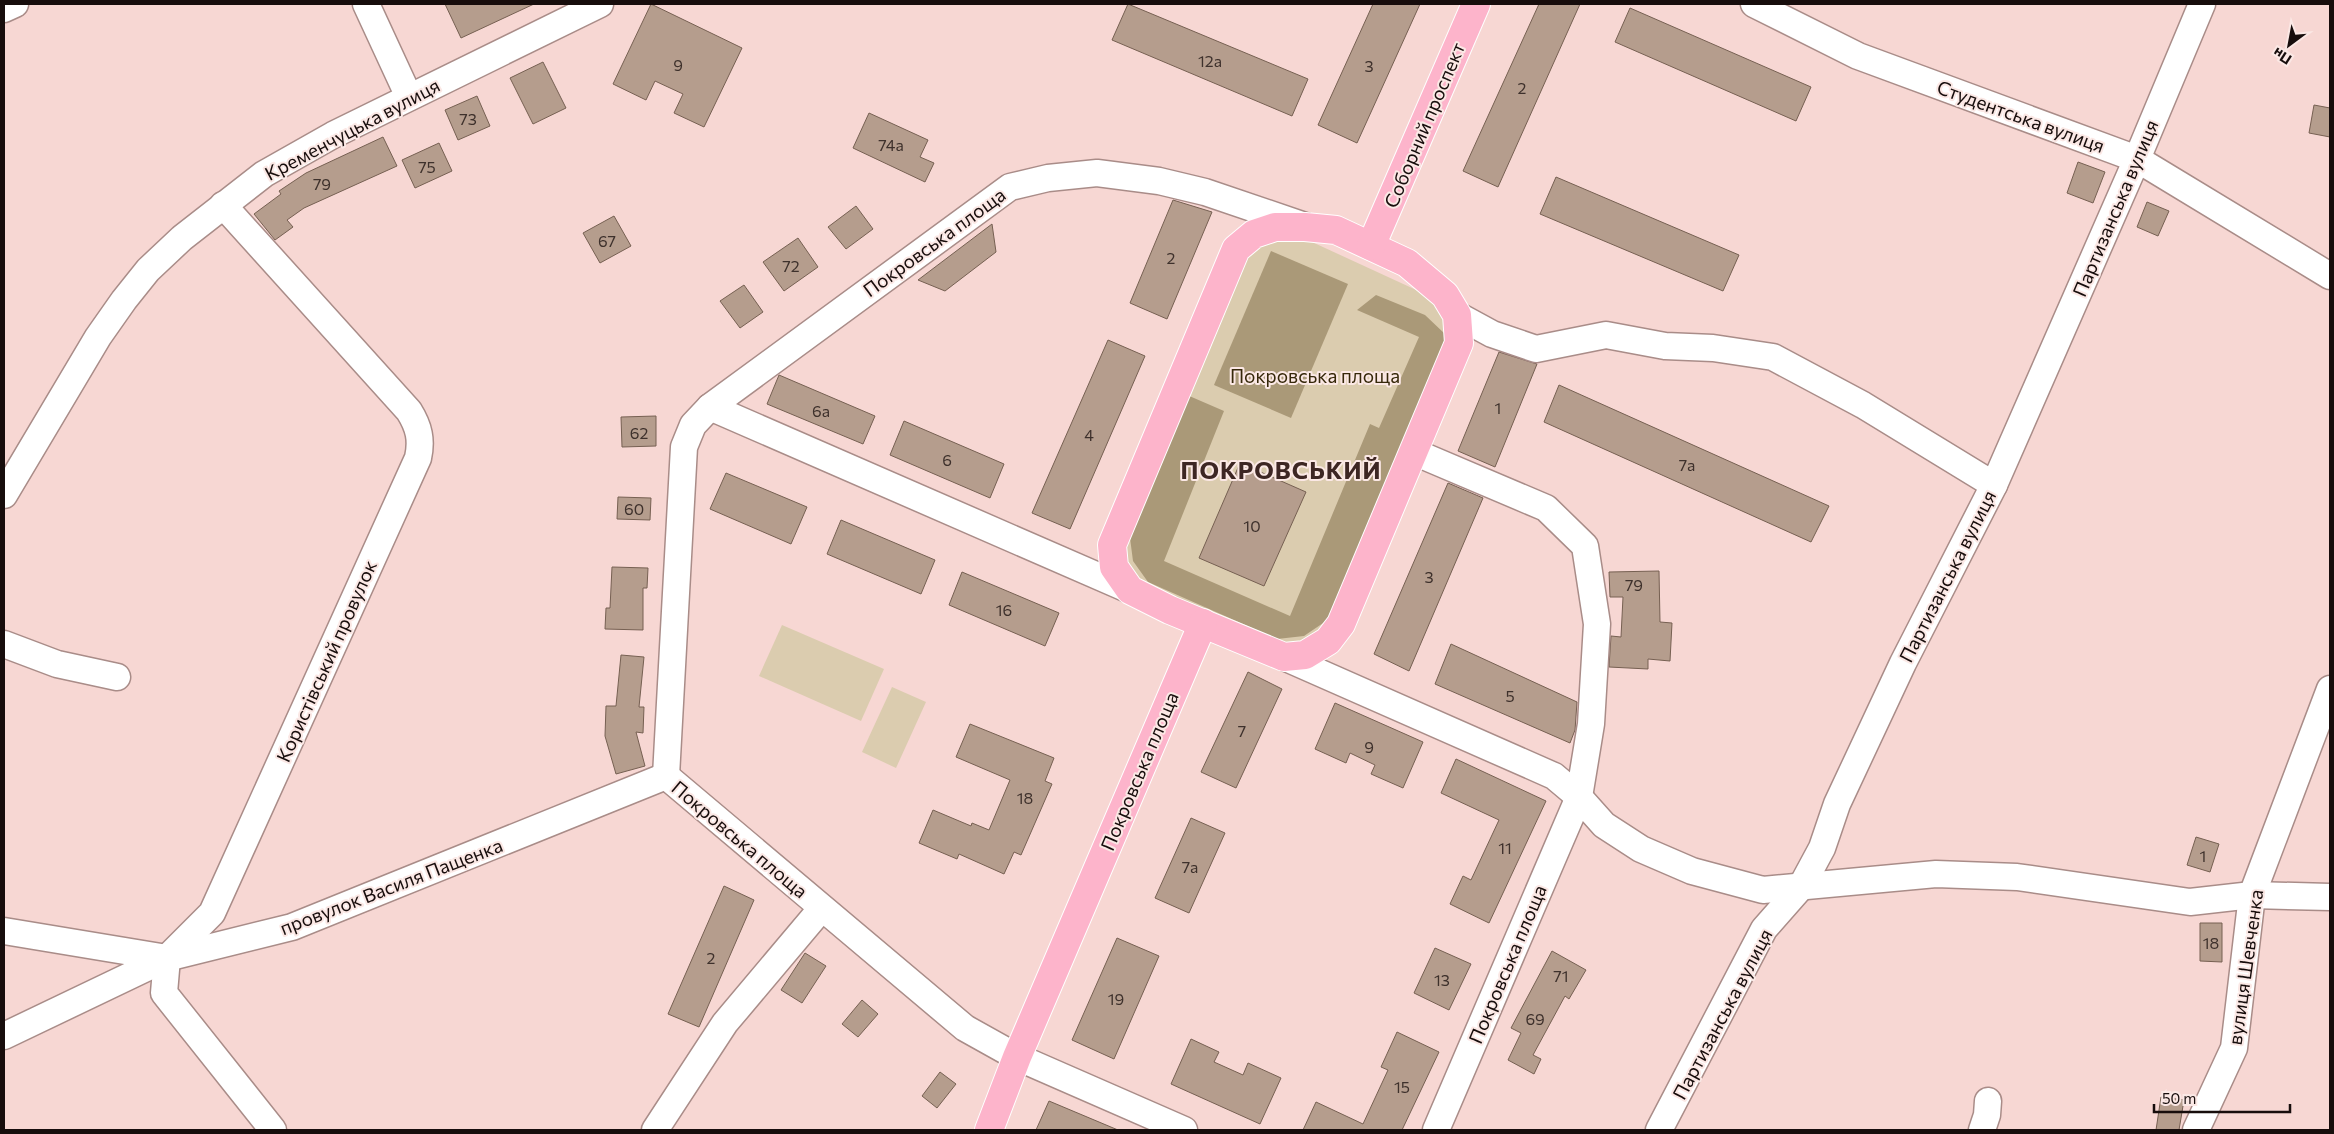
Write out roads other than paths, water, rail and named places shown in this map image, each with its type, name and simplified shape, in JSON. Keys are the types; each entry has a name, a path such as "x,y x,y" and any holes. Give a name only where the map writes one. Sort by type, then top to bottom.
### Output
{"highway":[{"name":"Соборний проспект","path":"1371,246 1476,4"},
{"name":"Покровська площа","path":"1130,590 1114,567 1112,545 1236,250 1254,234 1274,227 1336,230 1407,263 1445,294 1457,315 1459,343 1341,624 1328,641 1305,655 1284,657"},
{"path":"1130,590 1284,657"},
{"name":"Покровська площа","path":"990,1130 1018,1057 1203,623"}],"street":[{"path":"4,10 15,4"},
{"path":"366,4 409,97"},
{"name":"Кременчуцька вулиця","path":"4,495 98,337 148,270 182,238 272,169 332,135 600,4"},
{"name":"Студентська вулиця","path":"1754,4 1858,56 2137,159 2330,276"},
{"name":"Партизанська вулиця","path":"1659,1130 1764,930 1801,887 1822,848 1837,804 1903,663 1994,485 2137,159 2202,4"},
{"name":"Покровська площа","path":"1184,1130 1018,1057 965,1028 666,776 684,447 693,425 710,407 1010,187 1048,178 1097,172 1206,192 1305,227"},
{"name":"Користівський провулок","path":"167,958 212,913 418,458 420,446 416,422 409,411 223,205"},
{"path":"1457,315 1492,334 1536,349 1606,335 1665,346 1712,348 1773,357 1863,406 1994,485"},
{"path":"710,407 1130,590"},
{"name":"Покровська площа","path":"1414,452 1546,508 1585,546 1597,624 1591,724 1579,797 1436,1130"},
{"path":"4,644 57,664 117,676"},
{"path":"1284,657 1554,776 1579,797 1604,825 1633,844 1692,871 1763,890 1936,874 2017,877 2190,902 2252,895 2330,897"},
{"name":"вулиця Шевченка","path":"2196,1130 2234,1048 2252,895 2330,689"},
{"name":"провулок Василя Пащенка","path":"4,1036 167,958 292,927 666,776"},
{"path":"656,1130 725,1023 822,909"},
{"path":"4,931 167,958 164,993 272,1130"},
{"path":"1982,1130 1987,1115 1988,1101"}],"district":[{"name":"ПОКРОВСЬКИЙ","path":"1281,469"}]}
